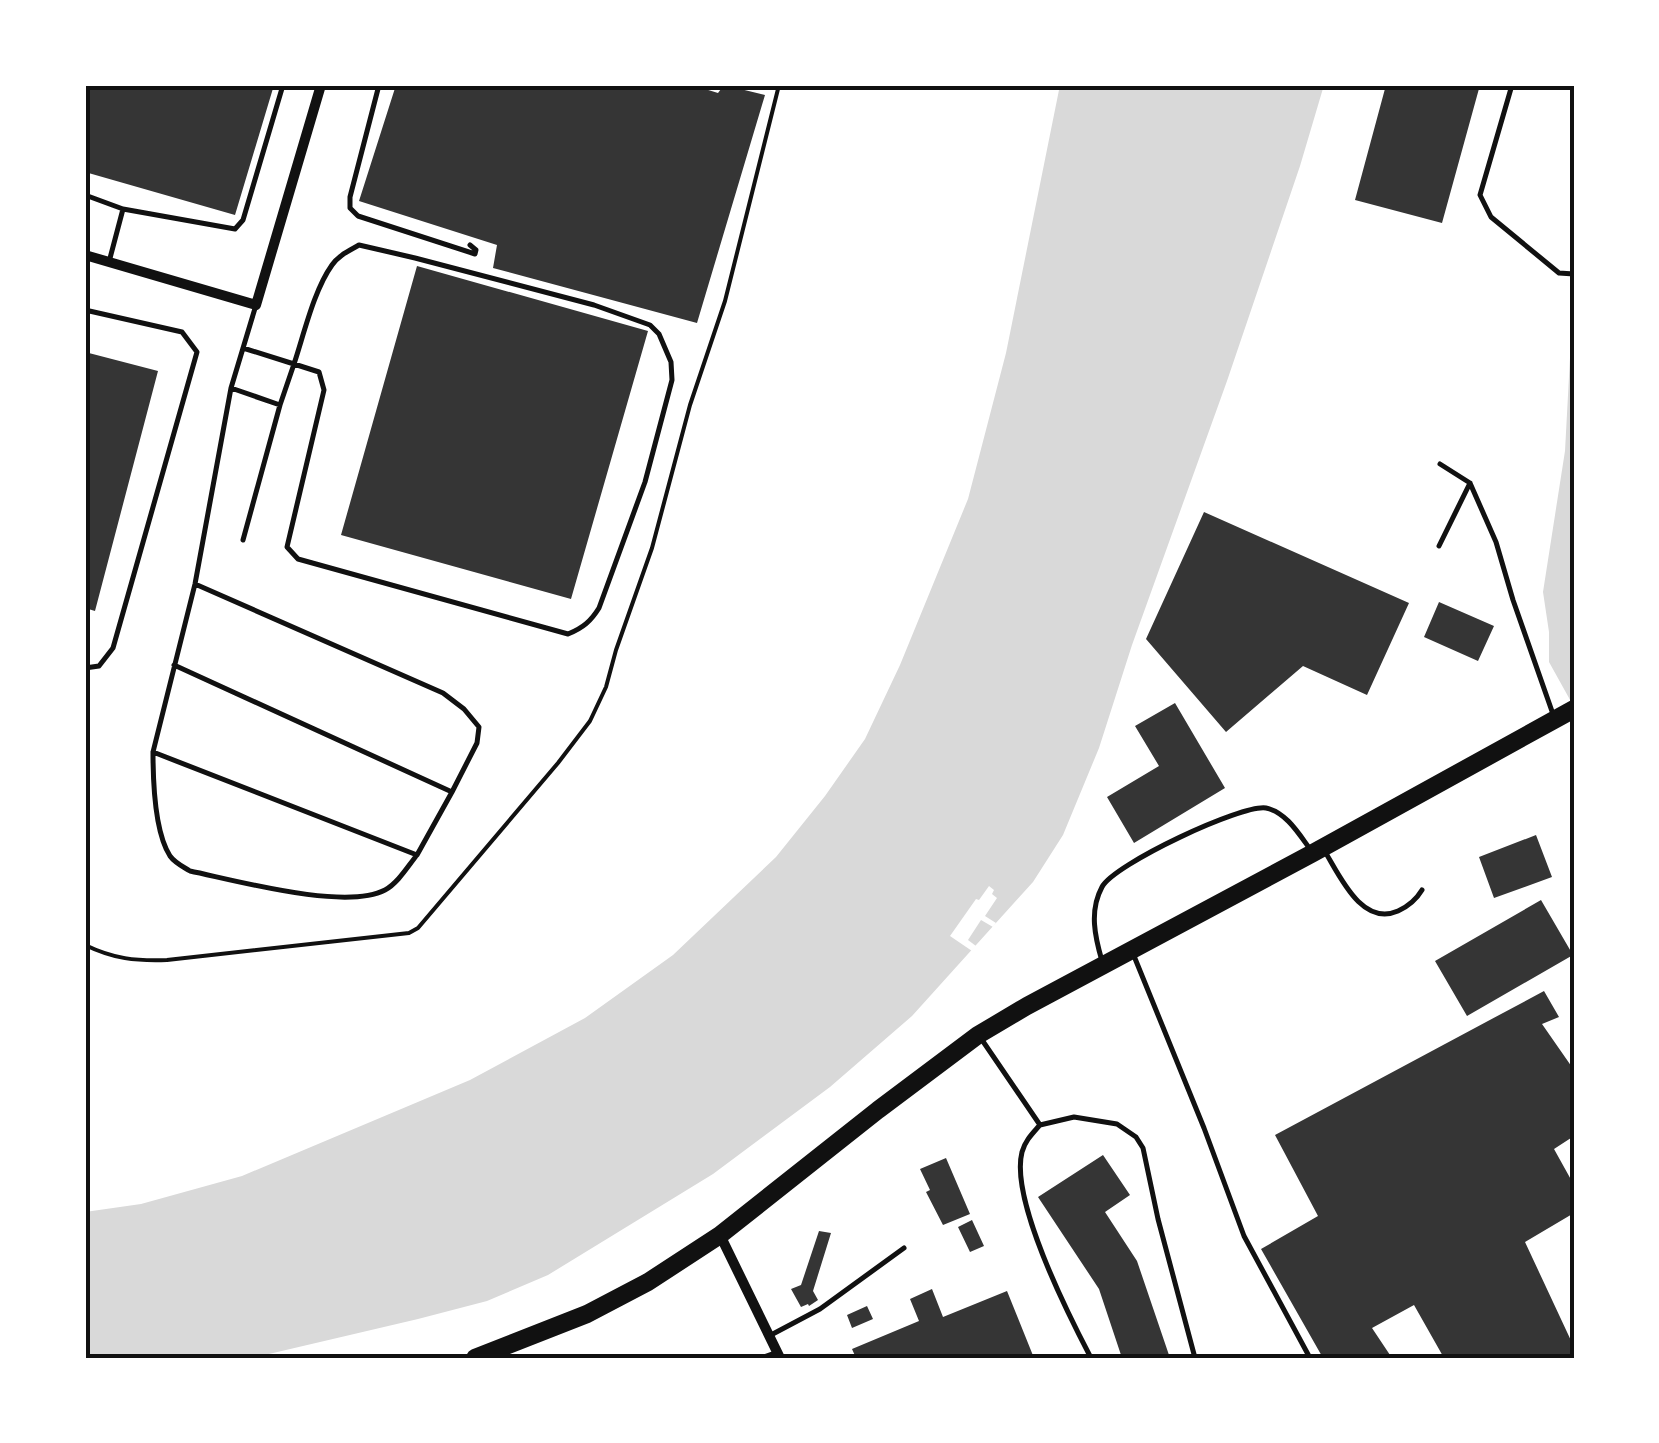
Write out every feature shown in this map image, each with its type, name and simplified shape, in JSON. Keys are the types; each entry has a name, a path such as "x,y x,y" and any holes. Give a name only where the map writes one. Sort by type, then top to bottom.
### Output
{"main road":[{"path":"475,1358 587,1314 648,1282 720,1235 978,1035 1564,715"}],"street":[{"path":"85,255 256,305 322,85"},
{"path":"720,1235 779,1355"}],"lane":[{"path":"85,195 123,208 235,229 242,220 283,85"},
{"path":"379,85 350,208 358,216 474,254 476,250 470,245"},
{"path":"1512,85 1480,194 1491,217 1559,273 1574,274"},
{"path":"109,262 123,208"},
{"path":"243,348 294,364 319,372 324,390 288,547 292,554 298,559 568,634 592,620 599,608 644,482 672,380 666,346 650,325 594,305 358,246 330,266 315,301 294,364 280,405 243,540"},
{"path":"195,584 443,693 464,708 480,727 452,792 417,855 389,888 360,896 309,895 190,870 177,864 162,839 153,752 195,584 231,388 256,305"},
{"path":"85,310 182,332 196,352 113,648 99,666 85,668"},
{"path":"231,388 280,405"},
{"path":"1440,464 1470,483 1496,542 1513,600 1564,715"},
{"path":"1439,546 1470,483"},
{"path":"174,664 452,792"},
{"path":"153,752 417,855"},
{"path":"1103,964 1093,926 1102,887 1112,874 1136,859 1238,813 1262,807 1284,817 1318,850 1362,906 1374,912 1393,913 1412,902 1422,890"},
{"path":"1131,949 1244,1236 1310,1358"},
{"path":"978,1035 1040,1125"},
{"path":"1092,1358 1067,1308 1026,1204 1020,1172 1029,1136 1040,1125 1074,1117 1117,1124 1136,1137 1143,1148 1195,1358"},
{"path":"770,1336 820,1309 904,1248"},
{"path":"761,1358 779,1355"}],"path":[{"path":"85,945 118,958 151,961 409,933 418,928 558,763 590,722 606,687 652,548 690,405 725,300 779,85"}],"shaded area":[{"path":"1060,85 1324,85 1300,166 1099,748 1063,835 1033,882 912,1016 830,1087 713,1174 548,1275 487,1301 252,1358 85,1358 85,1212 141,1204 242,1176 470,1080 585,1018 673,955 776,857 825,796 865,739 968,499 1006,353"},
{"path":"1574,283 1574,707 1549,662 1543,592 1565,451"}],"pier":[{"path":"989,886 997,898 985,916 996,923 993,927 981,920 968,940 976,946 972,951 950,936"}],"building":[{"path":"85,85 274,85 235,215 85,172"},
{"path":"396,85 692,85 718,93 724,85 765,95 697,323 493,268 497,245 359,201"},
{"path":"1386,85 1480,85 1442,223 1355,200"},
{"path":"417,266 648,331 571,599 341,535"},
{"path":"85,352 158,371 95,611 85,608"},
{"path":"1204,512 1409,603 1367,695 1303,666 1226,732 1146,639"},
{"path":"1439,602 1494,626 1478,661 1424,637"},
{"path":"1175,703 1225,788 1134,843 1107,797 1159,766 1135,726"},
{"path":"1536,835 1552,877 1494,898 1479,857"},
{"path":"1541,900 1573,955 1467,1016 1435,961"},
{"path":"1544,991 1559,1017 1542,1024 1574,1070 1574,1136 1554,1149 1574,1185 1574,1213 1525,1242 1574,1347 1574,1358 1444,1358 1414,1305 1372,1328 1392,1358 1323,1358 1261,1249 1318,1216 1275,1135"},
{"path":"1103,1155 1130,1195 1105,1212 1137,1261 1170,1358 1122,1358 1099,1289 1038,1197"},
{"path":"946,1158 970,1214 943,1225 926,1192 930,1190 920,1169"},
{"path":"972,1220 984,1246 970,1252 958,1227"},
{"path":"819,1231 831,1233 813,1291 818,1300 801,1307 791,1289 801,1285"},
{"path":"932,1289 943,1317 1007,1291 1034,1358 856,1358 852,1349 919,1321 910,1299"},
{"path":"867,1306 873,1319 852,1328 847,1315"}]}
